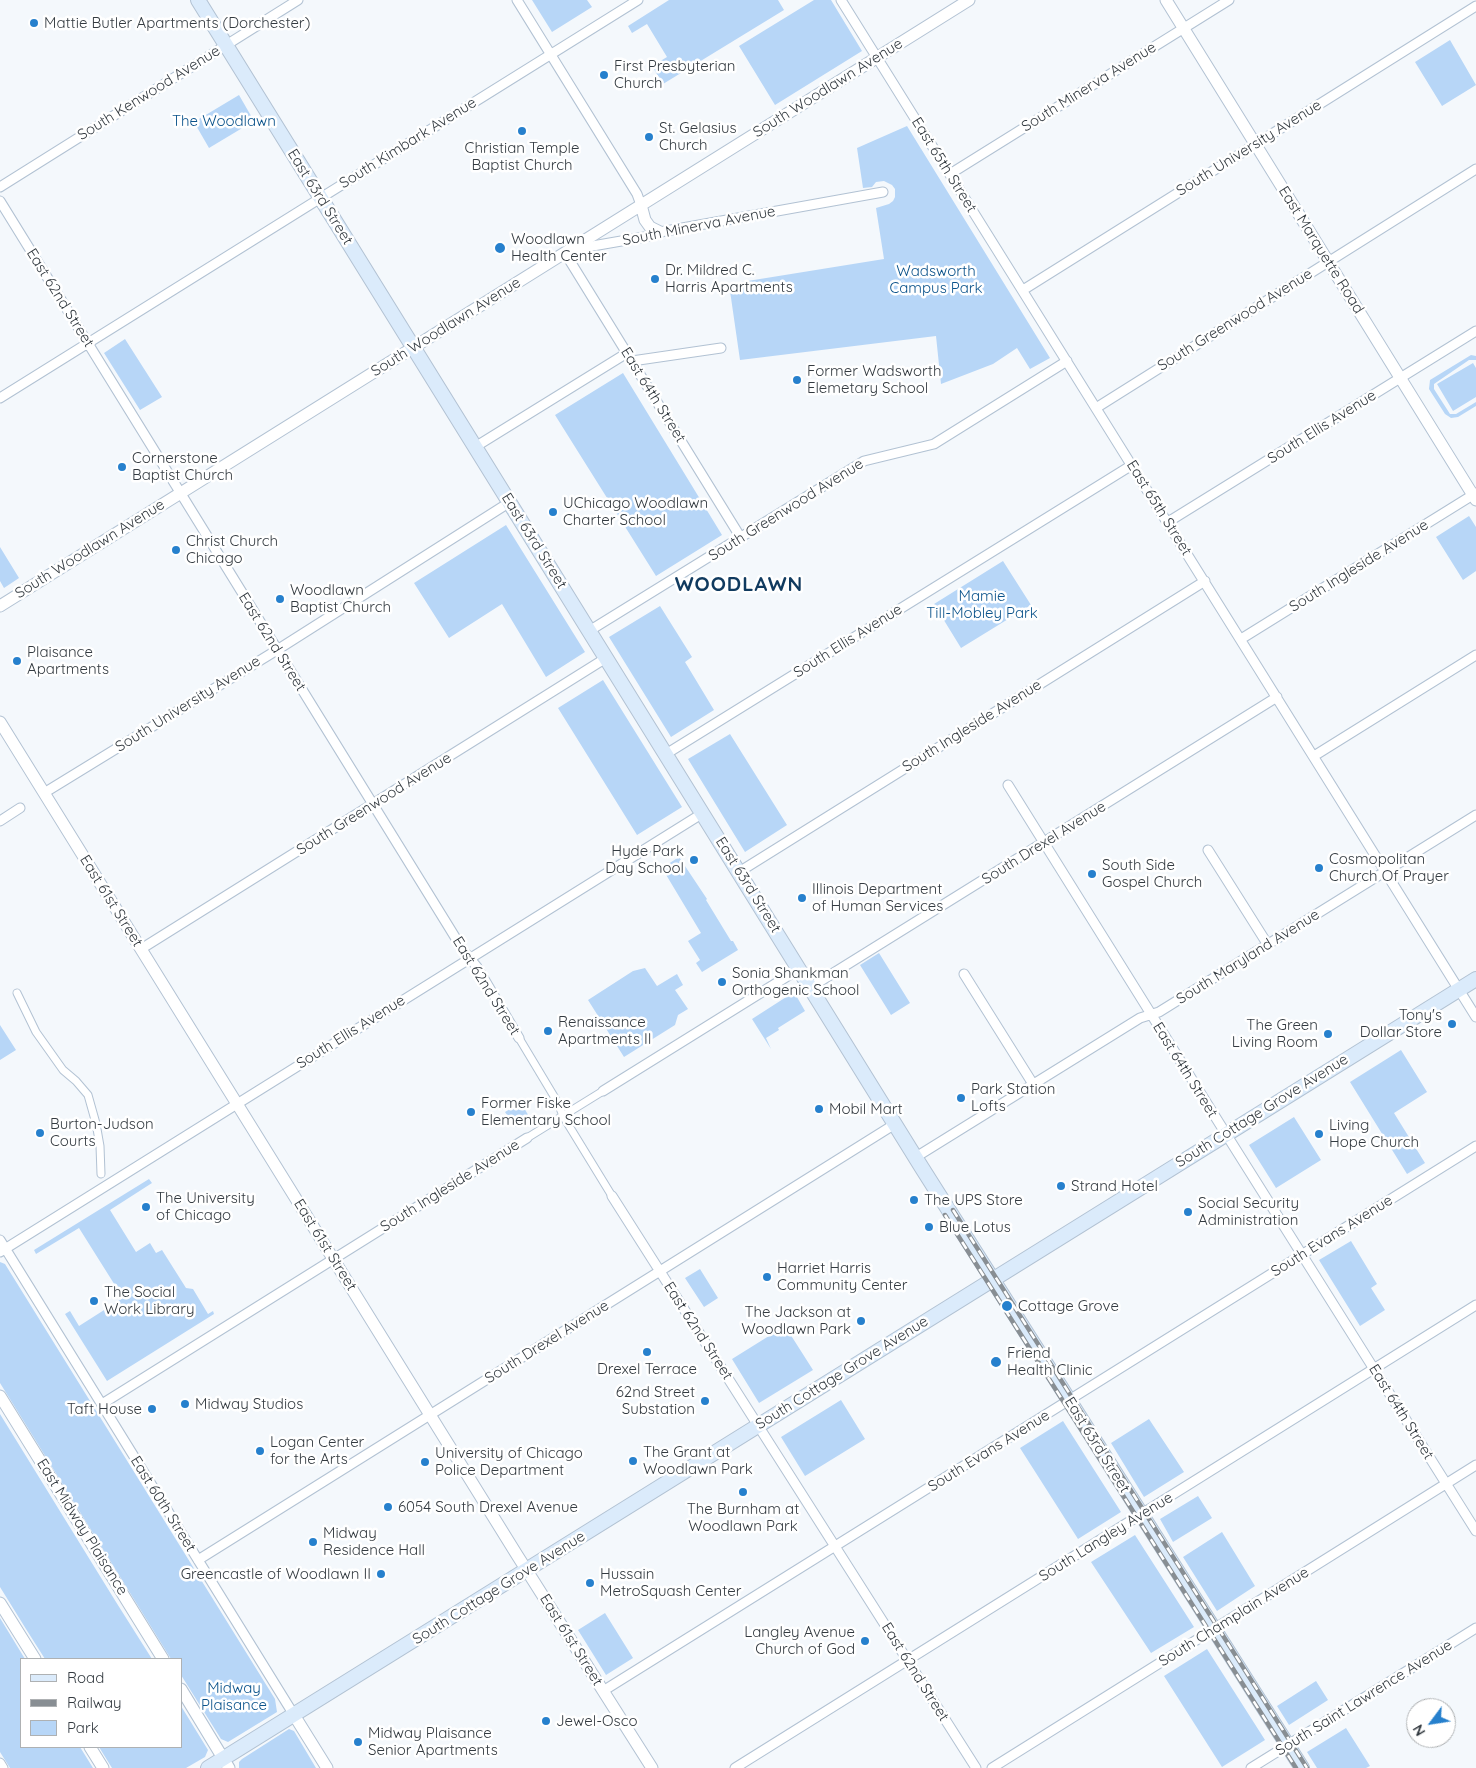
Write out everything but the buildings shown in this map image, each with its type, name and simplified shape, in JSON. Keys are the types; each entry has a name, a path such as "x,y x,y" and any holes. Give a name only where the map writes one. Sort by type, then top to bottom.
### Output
{"main road":[{"name":"East 63rd Street","path":"198,0 992,1279 1302,1768"},
{"name":"South Cottage Grove Avenue","path":"208,1768 226,1763 294,1715 1476,978"}],"street":[{"name":"South Kenwood Avenue","path":"0,186 298,0"},
{"path":"517,0 637,194 645,220 650,227 660,232"},
{"name":"South Kimbark Avenue","path":"0,398 638,0"},
{"name":"East 65th Street","path":"841,0 1278,697 1476,1017"},
{"name":"South Woodlawn Avenue","path":"0,606 969,0"},
{"name":"East Marquette Road","path":"1166,0 1475,496"},
{"name":"South Minerva Avenue","path":"950,174 1229,0"},
{"name":"South University Avenue","path":"1023,290 1476,6"},
{"name":"South Greenwood Avenue","path":"1096,408 1476,169"},
{"name":"South Minerva Avenue","path":"569,250 883,192"},
{"name":"East 62nd Street","path":"0,201 277,650 470,958 558,1103 563,1116 659,1272 759,1425 976,1768"},
{"name":"East 64th Street","path":"569,250 629,357 741,538"},
{"name":"South Ellis Avenue","path":"1168,522 1476,331"},
{"path":"475,447 629,357 721,348"},
{"name":"South Greenwood Avenue","path":"590,631 864,461 934,444 1067,361"},
{"name":"South Ellis Avenue","path":"666,754 1132,465"},
{"name":"South Ingleside Avenue","path":"1241,639 1475,496"},
{"name":"South University Avenue","path":"44,793 277,650 510,502"},
{"name":"South Ingleside Avenue","path":"739,872 1205,581"},
{"path":"1314,756 1476,655"},
{"name":"South Greenwood Avenue","path":"141,950 606,658"},
{"name":"South Drexel Avenue","path":"811,988 1278,697"},
{"name":"East 61st Street","path":"0,722 430,1415 652,1768"},
{"name":"East 64th Street","path":"1008,785 1476,1531"},
{"path":"0,821 20,808"},
{"name":"South Ellis Avenue","path":"3,1250 703,813"},
{"name":"South Maryland Avenue","path":"916,1157 1137,1020 1159,1012 1476,815"},
{"path":"1208,850 1268,945"},
{"name":"South Ingleside Avenue","path":"102,1404 799,969"},
{"path":"964,974 1033,1084"},
{"path":"17,994 36,1032 63,1070 88,1095 100,1146 101,1174"},
{"name":"South Drexel Avenue","path":"198,1560 896,1124"},
{"name":"South Evans Avenue","path":"603,1691 1476,1146"},
{"name":"East 60th Street","path":"0,1240 3,1250 102,1404 327,1768"},
{"name":"South Langley Avenue","path":"735,1768 1476,1305"},
{"name":"East Midway Plaisance","path":"0,1396 162,1658"},
{"name":"South Champlain Avenue","path":"992,1768 1476,1465"},
{"path":"0,1603 34,1658"},
{"name":"South Saint Lawrence Avenue","path":"1251,1768 1476,1628"},
{"path":"182,1691 226,1763"},
{"path":"91,1748 103,1768"},
{"path":"0,1763 3,1768"}],"green space":[{"path":"532,0 587,0 592,7 552,32"},
{"path":"669,0 778,0 784,10 663,84 652,66 667,57 647,24 632,33 628,26"},
{"path":"814,0 831,0 862,51 775,105 739,46"},
{"path":"1450,40 1476,85 1442,106 1415,62"},
{"name":"The Woodlawn","path":"239,95 254,121 209,148 194,122"},
{"name":"Wadsworth Campus Park","path":"907,126 1050,358 1030,369 1017,348 993,364 941,384 936,336 740,360 729,284 884,259 876,208 893,201 895,189 884,181 876,182 872,187 863,188 857,148"},
{"path":"125,339 162,397 140,410 104,353"},
{"path":"1471,355 1476,356 1476,360 1469,360 1434,384 1434,389 1450,414 1456,414 1476,402 1476,406 1458,417 1451,418 1445,414 1429,389 1430,380"},
{"path":"1473,363 1476,368 1476,397 1453,411 1437,384"},
{"path":"623,373 722,535 656,576 555,415"},
{"path":"1469,516 1476,527 1476,571 1463,580 1436,537"},
{"path":"506,525 585,652 546,677 502,604 449,638 414,583"},
{"path":"0,547 19,578 4,588 0,581"},
{"name":"Mamie Till-Mobley Park","path":"1003,561 1031,605 961,648 934,604"},
{"path":"660,606 692,657 685,662 714,710 671,737 609,637"},
{"path":"603,680 682,807 637,835 558,708"},
{"path":"730,734 787,825 745,852 688,759"},
{"path":"679,857 738,950 702,972 696,963 700,960 688,941 701,933 662,868"},
{"path":"879,953 910,1003 891,1015 860,965"},
{"path":"645,968 657,986 677,974 683,985 675,990 688,1009 678,1015 675,1025 624,1057 588,1000 633,971"},
{"path":"794,992 805,1011 766,1038 771,1049 752,1019"},
{"path":"0,1025 16,1050 0,1060"},
{"path":"1401,1050 1427,1092 1394,1113 1425,1163 1407,1174 1350,1082"},
{"path":"521,1103 530,1118 515,1127 505,1112"},
{"path":"1294,1117 1321,1160 1276,1188 1249,1145"},
{"path":"149,1179 152,1183 110,1210 136,1252 150,1243 156,1253 162,1250 186,1288 193,1289 208,1314 213,1311 214,1314 107,1381 65,1314 70,1311 79,1326 123,1298 79,1228 36,1254 34,1250"},
{"path":"1351,1241 1377,1284 1371,1288 1385,1310 1360,1326 1319,1260"},
{"name":"Midway Plaisance","path":"0,1262 5,1264 275,1699 277,1712 228,1742 221,1739 182,1677 182,1658 170,1658 0,1383"},
{"path":"700,1269 718,1298 704,1307 685,1278"},
{"path":"785,1326 813,1370 759,1403 732,1359"},
{"path":"841,1400 865,1439 805,1476 781,1437"},
{"path":"0,1414 151,1658 44,1658 0,1587"},
{"path":"1149,1419 1184,1472 1144,1497 1111,1443"},
{"path":"1063,1421 1121,1512 1078,1539 1020,1448"},
{"path":"1198,1496 1212,1518 1173,1542 1160,1519"},
{"path":"1222,1532 1255,1586 1217,1611 1183,1557"},
{"path":"1135,1535 1194,1627 1151,1653 1091,1562"},
{"path":"605,1613 633,1658 606,1675 578,1630"},
{"path":"0,1618 24,1658 20,1658 20,1748 81,1748 93,1768 10,1768 0,1752"},
{"path":"1207,1649 1265,1740 1222,1767 1164,1676"},
{"path":"1316,1681 1328,1700 1289,1725 1277,1706"},
{"name":"Midway Plaisance","path":"182,1708 208,1750 205,1757 186,1768 112,1768 100,1748 182,1748"},
{"path":"1346,1728 1370,1766 1366,1768 1317,1768 1307,1752"},
{"path":"289,1729 294,1731 316,1768 239,1768 239,1762 242,1759"}],"railway":[{"path":"953,1210 1307,1768"},
{"path":"945,1215 1296,1768"}],"place":[{"name":"Mattie Butler Apartments (Dorchester)","path":"34,23"},
{"name":"First Presbyterian Church","path":"604,75"},
{"name":"Christian Temple Baptist Church","path":"522,131"},
{"name":"St. Gelasius Church","path":"649,137"},
{"name":"Woodlawn Health Center","path":"500,248"},
{"name":"Dr. Mildred C. Harris Apartments","path":"655,279"},
{"name":"Former Wadsworth Elemetary School","path":"797,380"},
{"name":"Cornerstone Baptist Church","path":"122,467"},
{"name":"UChicago Woodlawn Charter School","path":"553,512"},
{"name":"Christ Church Chicago","path":"176,550"},
{"name":"Woodlawn Baptist Church","path":"280,599"},
{"name":"Plaisance Apartments","path":"17,661"},
{"name":"Hyde Park Day School","path":"694,860"},
{"name":"Cosmopolitan Church Of Prayer","path":"1319,868"},
{"name":"South Side Gospel Church","path":"1092,874"},
{"name":"Illinois Department of Human Services","path":"802,898"},
{"name":"Sonia Shankman Orthogenic School","path":"722,982"},
{"name":"Tony's Dollar Store","path":"1452,1024"},
{"name":"Renaissance Apartments II","path":"548,1031"},
{"name":"The Green Living Room","path":"1328,1034"},
{"name":"Park Station Lofts","path":"961,1098"},
{"name":"Mobil Mart","path":"819,1109"},
{"name":"Former Fiske Elementary School","path":"471,1112"},
{"name":"Burton-Judson Courts","path":"40,1133"},
{"name":"Living Hope Church","path":"1319,1134"},
{"name":"Strand Hotel","path":"1061,1186"},
{"name":"The UPS Store","path":"914,1200"},
{"name":"The University of Chicago","path":"146,1207"},
{"name":"Social Security Administration","path":"1188,1212"},
{"name":"Blue Lotus","path":"929,1227"},
{"name":"Harriet Harris Community Center","path":"767,1277"},
{"name":"The Social Work Library","path":"94,1301"},
{"name":"Cottage Grove","path":"1007,1306"},
{"name":"The Jackson at Woodlawn Park","path":"861,1321"},
{"name":"Drexel Terrace","path":"647,1352"},
{"name":"Friend Health Clinic","path":"996,1362"},
{"name":"62nd Street Substation","path":"705,1401"},
{"name":"Midway Studios","path":"185,1404"},
{"name":"Taft House","path":"152,1409"},
{"name":"Logan Center for the Arts","path":"260,1451"},
{"name":"The Grant at Woodlawn Park","path":"633,1461"},
{"name":"University of Chicago Police Department","path":"425,1462"},
{"name":"The Burnham at Woodlawn Park","path":"743,1492"},
{"name":"6054 South Drexel Avenue","path":"388,1507"},
{"name":"Midway Residence Hall","path":"313,1542"},
{"name":"Greencastle of Woodlawn II","path":"381,1574"},
{"name":"Hussain MetroSquash Center","path":"590,1583"},
{"name":"Langley Avenue Church of God","path":"865,1641"},
{"name":"Jewel-Osco","path":"546,1721"},
{"name":"Midway Plaisance Senior Apartments","path":"358,1742"}],"district":[{"name":"WOODLAWN","path":"739,585"}]}
